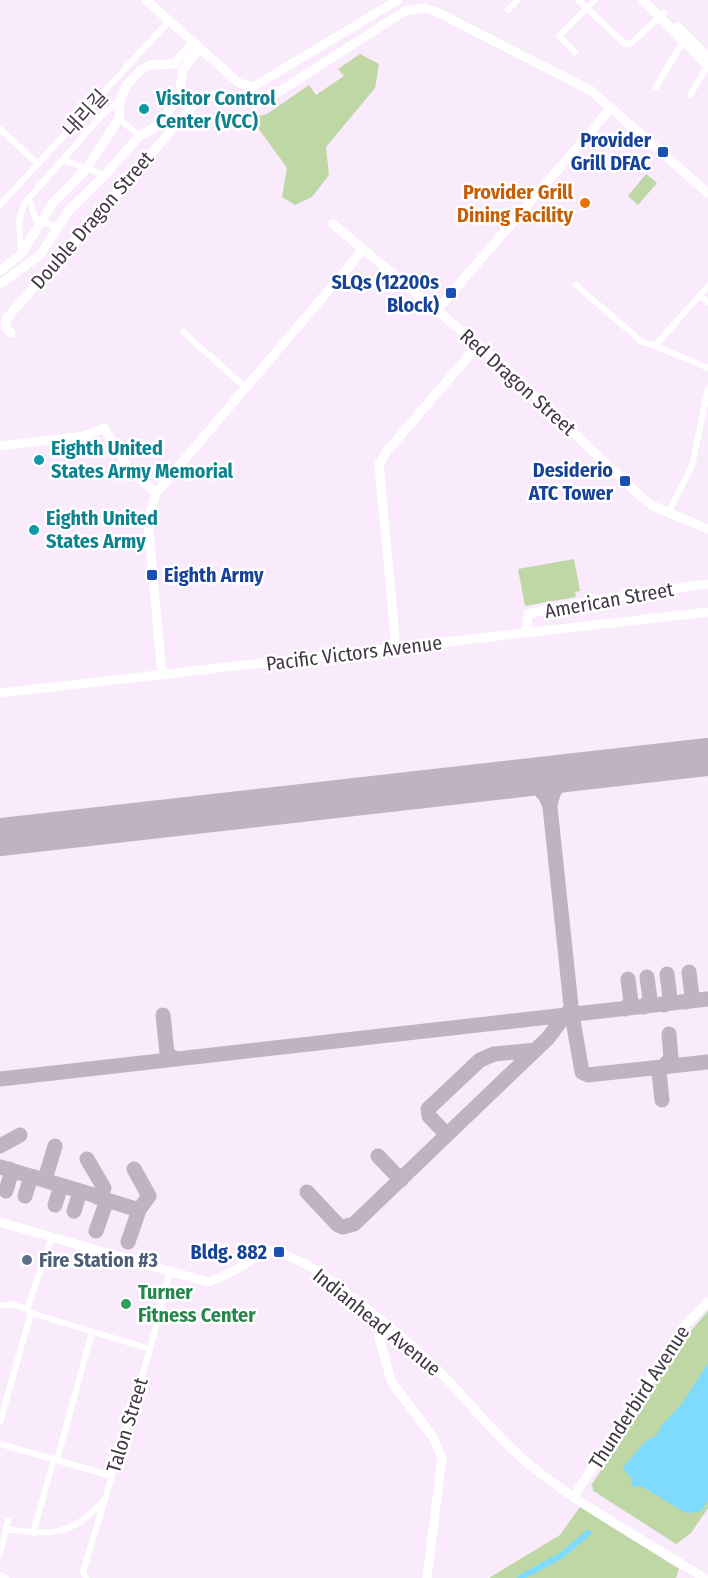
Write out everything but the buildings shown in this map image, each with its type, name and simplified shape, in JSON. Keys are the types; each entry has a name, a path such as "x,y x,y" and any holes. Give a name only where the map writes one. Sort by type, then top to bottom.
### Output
{"street":[{"path":"146,0 239,83 253,87 398,0"},
{"path":"508,10 518,0"},
{"path":"578,0 625,44 631,44 662,15"},
{"path":"575,52 559,36 595,0"},
{"path":"643,0 662,15"},
{"path":"650,0 685,38 708,57"},
{"name":"Double Dragon Street","path":"11,333 5,326 6,319 199,99 218,94 244,105 262,102 405,11 423,8 435,11 590,90 708,193"},
{"name":"내리길","path":"0,205 169,21"},
{"path":"685,38 708,66 690,95"},
{"path":"656,87 685,38"},
{"path":"0,271 21,254 53,203 87,168 119,118 120,100 126,86 142,69 152,65 174,64 196,47"},
{"path":"0,284 42,254 69,210 105,176 139,136 152,129 173,105 179,95 183,69 196,47"},
{"path":"21,254 18,221 24,204 102,115 120,100"},
{"path":"437,310 611,108"},
{"path":"119,118 139,136"},
{"path":"0,129 38,164"},
{"path":"62,161 105,176"},
{"path":"29,199 36,220 57,227"},
{"name":"Red Dragon Street","path":"333,224 478,345 594,450 638,494 668,513 708,530"},
{"path":"162,675 148,522 156,493 363,250"},
{"path":"576,285 642,342 708,368"},
{"path":"655,346 708,286"},
{"path":"700,295 708,302"},
{"path":"183,332 244,387"},
{"path":"396,648 379,464 388,450 478,345"},
{"path":"668,513 692,466 708,389"},
{"path":"0,446 84,436 104,428 128,466 156,493"},
{"path":"699,430 708,432"},
{"name":"American Street","path":"527,633 528,614 594,600 708,584"},
{"name":"Pacific Victors Avenue","path":"0,692 708,612"},
{"name":"Indianhead Avenue","path":"0,1222 207,1282 225,1277 245,1265 262,1250 279,1252 318,1271 435,1367 483,1422 525,1461 574,1496 705,1578"},
{"path":"0,1422 29,1311 52,1237"},
{"name":"Talon Street","path":"84,1575 150,1349 170,1271"},
{"name":"Thunderbird Avenue","path":"574,1496 685,1325 708,1302"},
{"path":"0,1306 12,1304 92,1332 150,1349"},
{"path":"389,1327 379,1337 391,1381 433,1437 442,1458 427,1578"},
{"path":"33,1533 92,1332"},
{"path":"0,1444 112,1476"},
{"path":"7,1529 52,1534 69,1529 93,1513 105,1498"},
{"path":"0,1554 8,1521"},
{"path":"0,1575 6,1578"},
{"path":"77,1578 84,1575"}],"green space":[{"path":"360,54 379,64 375,88 326,147 329,175 312,197 295,205 282,197 287,168 251,118 267,114 309,85 316,95 344,76 338,69"},
{"path":"646,174 657,183 638,205 628,196"},
{"path":"574,559 580,591 575,592 576,597 525,606 518,569"},
{"path":"708,1311 708,1508 691,1533 676,1544 592,1490 594,1488 591,1486 683,1340"},
{"path":"580,1507 679,1569 676,1578 489,1578 560,1535"}],"water":[{"path":"708,1363 708,1500 700,1512 686,1513 641,1486 631,1485 631,1478 622,1468 646,1441 657,1435 661,1426 681,1405"}],"waterway":[{"path":"520,1578 562,1555 588,1533"}],"taxiway":[{"path":"508,780 522,782 540,789 550,807 556,788 569,776 582,771"},
{"path":"550,807 572,1015 582,1072 588,1075 708,1062"},
{"path":"686,1002 692,996 689,972"},
{"path":"664,1005 670,998 667,974"},
{"path":"644,1007 650,999 647,977"},
{"path":"625,1009 631,1002 628,979"},
{"path":"0,1079 708,999"},
{"path":"307,1192 338,1225 343,1227 354,1224 548,1038 567,1013"},
{"path":"163,1015 167,1053 174,1058"},
{"path":"664,1066 671,1058 669,1034"},
{"path":"447,1135 429,1116 428,1109 480,1060 494,1054 536,1050"},
{"path":"662,1100 659,1072 665,1066"},
{"path":"0,1146 20,1135"},
{"path":"49,1182 46,1176 55,1146"},
{"path":"378,1156 401,1180"},
{"path":"0,1167 100,1197 104,1188 87,1159"},
{"path":"6,1191 11,1174 9,1169"},
{"path":"97,1197 139,1210 149,1196 134,1169"},
{"path":"25,1196 30,1180 35,1177"},
{"path":"55,1205 60,1189 65,1187"},
{"path":"74,1211 79,1195 76,1190"},
{"path":"96,1231 107,1200"},
{"path":"128,1242 139,1210"}],"runway":[{"path":"0,837 708,757"}],"place":[{"name":"Visitor Control Center (VCC)","path":"144,109"},
{"name":"Provider Grill DFAC","path":"663,152"},
{"name":"Provider Grill Dining Facility","path":"585,203"},
{"name":"SLQs (12200s Block)","path":"451,293"},
{"name":"Eighth United States Army Memorial","path":"39,460"},
{"name":"Desiderio ATC Tower","path":"625,481"},
{"name":"Eighth United States Army","path":"34,530"},
{"name":"Eighth Army","path":"152,575"},
{"name":"Bldg. 882","path":"279,1252"},
{"name":"Fire Station #3","path":"27,1260"},
{"name":"Turner Fitness Center","path":"126,1304"}]}
